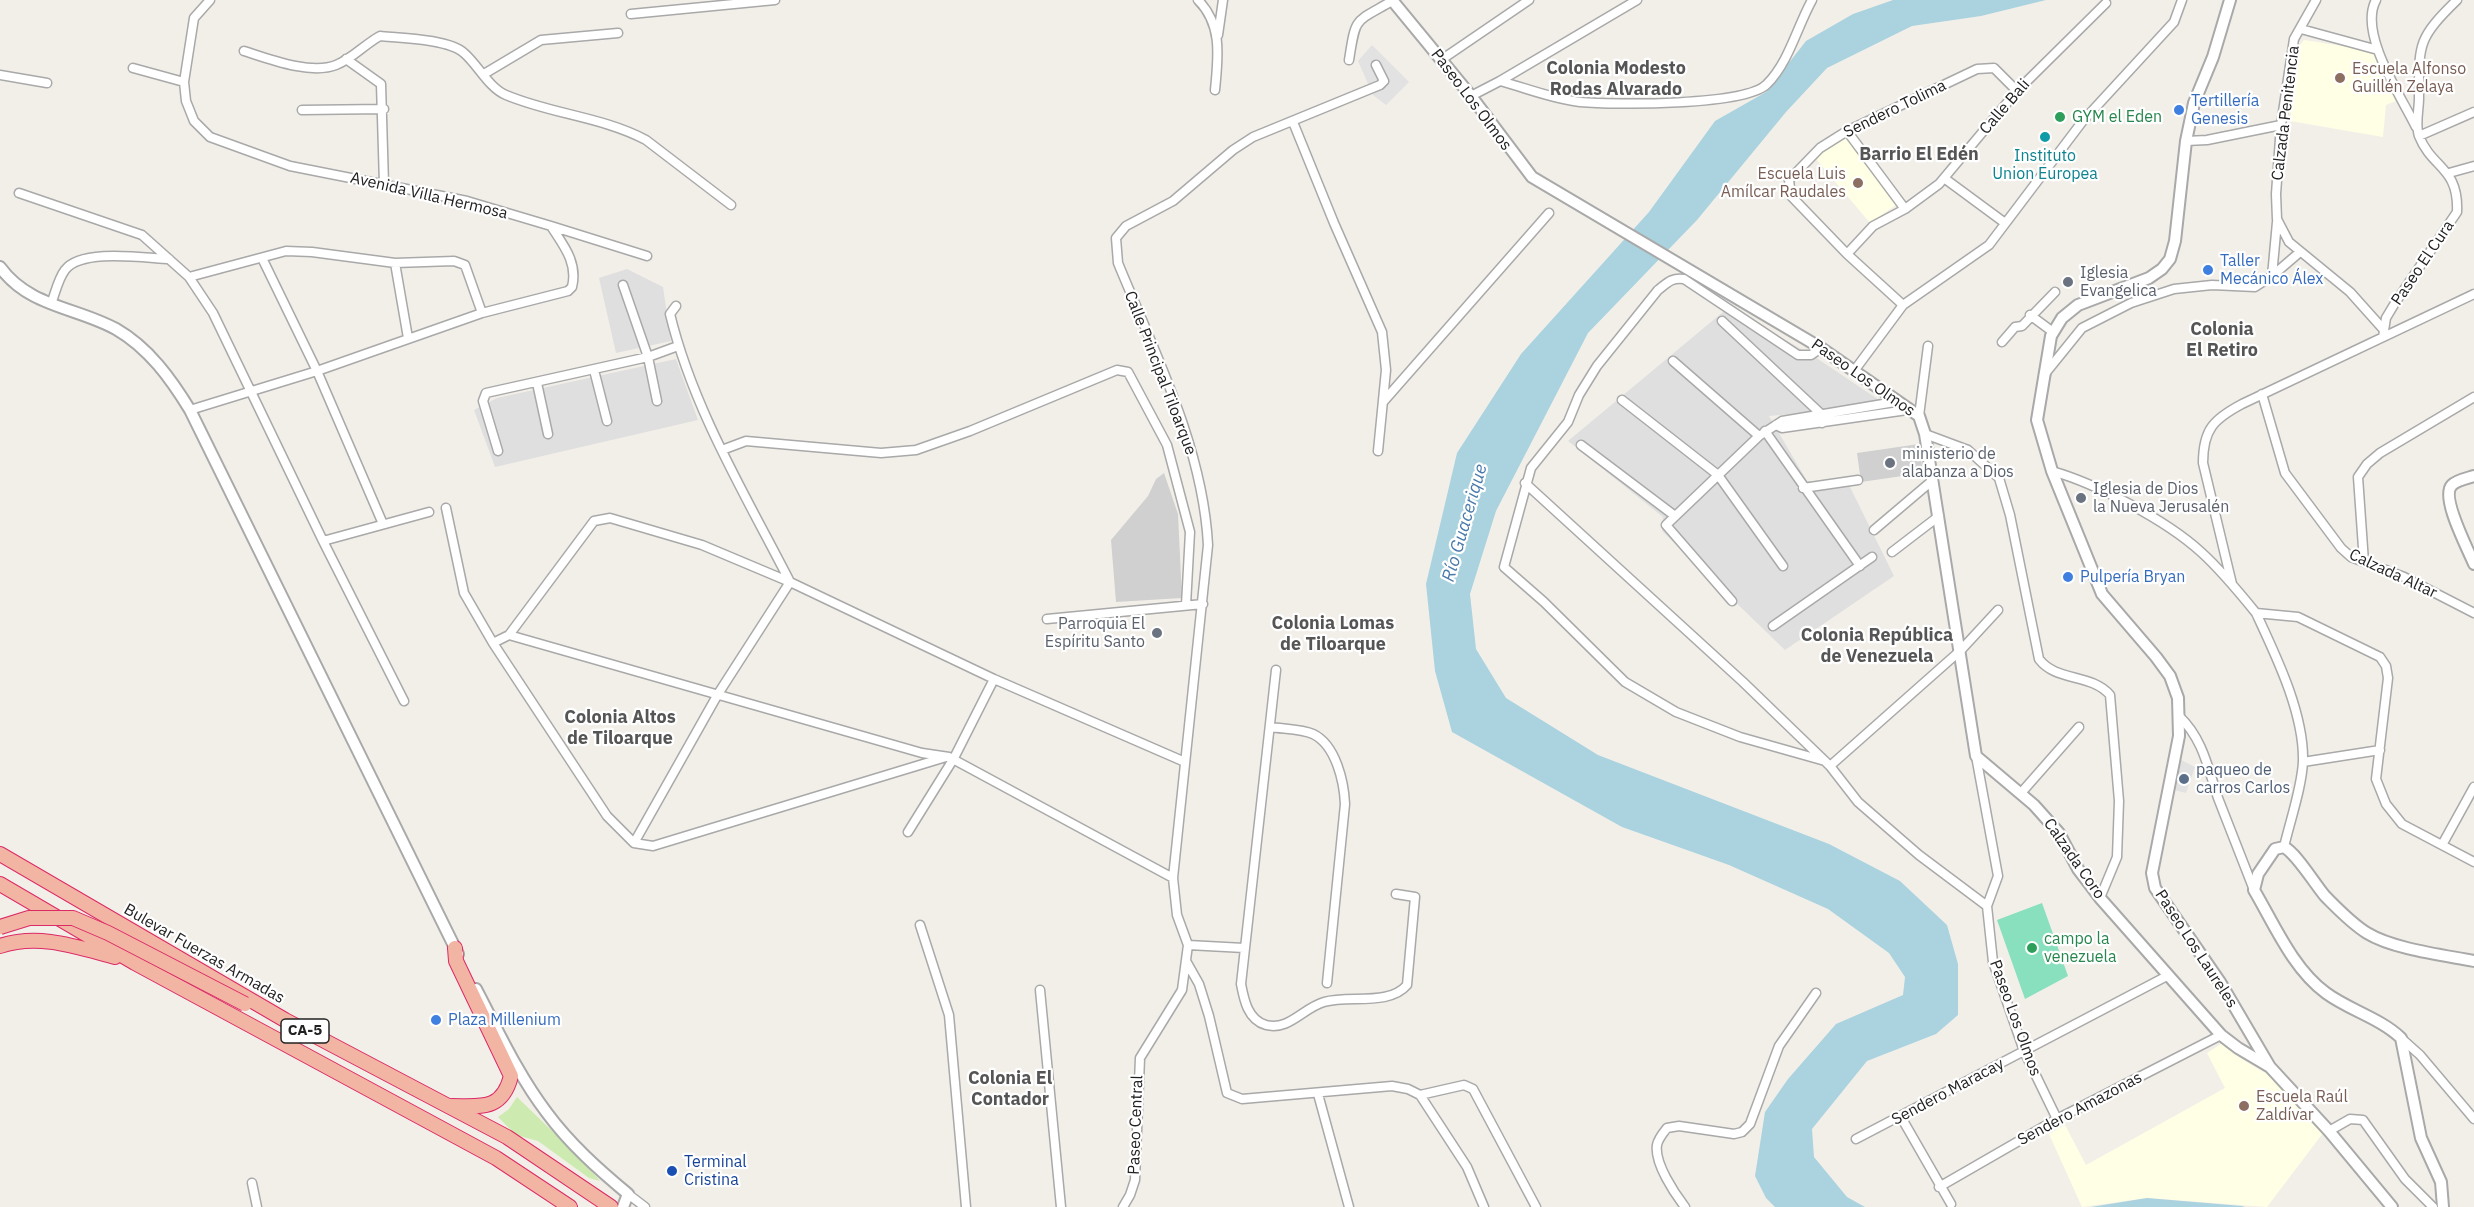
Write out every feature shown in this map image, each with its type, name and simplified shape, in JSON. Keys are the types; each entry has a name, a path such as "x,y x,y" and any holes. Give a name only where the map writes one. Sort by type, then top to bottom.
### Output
{"highway":[{"name":"Bulevar Fuerzas Armadas","path":"0,854 262,1007 507,1137 611,1207"},
{"name":"CA-5","path":"0,884 135,963 496,1158 570,1207"},
{"path":"0,927 10,922 46,916 73,918 108,933 245,1004 262,1007"},
{"path":"0,945 36,940 61,942 135,963"},
{"path":"449,1106 492,1104 502,1097 511,1077 456,961 455,948"}],"street":[{"name":"Avenida Villa Hermosa","path":"210,0 194,18 184,82 186,101 194,121 210,137 290,166 468,201 647,256"},
{"path":"631,14 775,0"},
{"path":"1198,0 1213,22 1218,40"},
{"path":"1215,90 1223,0"},
{"path":"1348,60 1355,25 1359,20 1392,0"},
{"name":"Paseo Los Olmos","path":"1392,0 1471,96 1522,168 1547,186 1821,348 1906,410 1919,416 1925,434 1933,480 1976,756 1998,876 1987,906 1993,962 2024,1051 2057,1119"},
{"path":"1441,60 1529,0"},
{"path":"1471,96 1636,0"},
{"path":"1500,81 1578,102 1656,105 1732,98 1755,93 1766,86 1776,74 1812,0"},
{"path":"1854,371 1903,305 1989,245 2082,122 2174,22 2182,0"},
{"name":"Paseo Los Laureles","path":"2229,0 2212,57 2194,103 2186,141 2175,241 2170,259 2162,269 2149,278 2078,304 2062,318 2054,332 2037,420 2052,471 2102,594 2170,676 2178,698 2179,735 2152,873 2155,888 2220,982 2270,1067 2329,1131 2392,1207"},
{"name":"Calzada Penitencia","path":"2316,0 2294,39 2281,125 2276,194 2277,219 2289,242 2350,292 2384,334"},
{"name":"Paseo El Cura","path":"2376,0 2371,19 2378,50 2418,133 2438,162 2450,173 2458,194 2457,212 2386,318 2384,334"},
{"path":"2457,0 2434,22 2422,40 2418,67 2418,133 2474,112"},
{"name":"Calle Bali","path":"1847,255 1873,226 1905,209 1944,178 2017,91 2106,3"},
{"path":"2301,29 2378,50"},
{"path":"484,74 541,40 618,33"},
{"path":"244,51 286,64 318,67 335,65 362,45 380,36 450,45 463,51 502,94 547,110 631,132 646,140 731,205"},
{"path":"346,59 381,84 384,109 384,184"},
{"name":"Calle Principal Tiloarque","path":"1188,945 1177,915 1173,878 1203,604 1208,545 1207,522 1186,435 1118,263 1116,238 1126,226 1173,201 1233,150 1253,137 1380,85 1383,81 1376,65"},
{"name":"Sendero Tolima","path":"1847,255 1789,192 1789,180 1820,148 1847,131 1985,67 1994,68 2017,91"},
{"path":"133,68 184,82"},
{"path":"0,75 47,83"},
{"path":"302,110 384,109"},
{"path":"1293,122 1382,332 1386,370 1378,451"},
{"path":"2186,141 2207,140 2281,125"},
{"path":"1847,131 1905,209"},
{"path":"2450,173 2474,166"},
{"path":"1944,178 2006,223"},
{"path":"20,193 142,235 189,277 213,313 323,541 404,700"},
{"path":"1383,402 1549,213"},
{"path":"2271,276 2277,219"},
{"path":"190,410 317,371 482,312 568,291 572,287 574,271 572,259 551,226"},
{"path":"189,277 286,251 312,252 395,263 461,262 465,265 482,312"},
{"path":"2044,375 2082,328 2131,303 2174,288 2211,285 2255,286 2300,252"},
{"path":"1847,255 1903,305"},
{"path":"51,304 63,271 75,263 101,256 169,259"},
{"path":"262,258 317,371 383,524"},
{"path":"395,263 408,338"},
{"path":"0,267 22,290 51,304 100,321 134,342 160,366 190,410 455,948 513,1059 546,1113 592,1164 645,1207"},
{"path":"1821,348 1811,356 1798,355 1684,279 1676,277 1658,290 1597,366 1579,395 1568,422 1531,468 1525,483 1504,567 1544,602 1626,682 1676,712 1729,733 1827,764"},
{"path":"623,285 648,357 657,401"},
{"path":"2002,342 2055,292"},
{"path":"2232,584 2205,479 2203,444 2209,428 2222,414 2384,334 2424,320 2474,294"},
{"path":"676,306 670,314 678,346 722,450 790,582"},
{"path":"2030,315 2054,332"},
{"path":"1722,321 1820,413 1822,423"},
{"path":"498,451 483,395 648,357 678,346"},
{"path":"1919,416 1928,346"},
{"path":"1673,361 1762,433 1860,566"},
{"path":"594,370 606,421"},
{"path":"722,450 746,441 881,453 916,450 1117,370 1123,370 1128,372 1167,445 1190,532 1186,605"},
{"path":"537,383 548,434"},
{"name":"Calzada Altar","path":"2262,394 2285,473 2340,548 2351,557 2404,577 2474,613"},
{"path":"2364,562 2358,477 2367,464 2380,453 2474,397"},
{"path":"1622,400 1718,475 1783,566"},
{"path":"1732,601 1666,525 1762,433 1776,425 1788,419 1895,402"},
{"path":"1882,403 1884,413"},
{"path":"1776,425 1782,428 1906,410"},
{"path":"1925,434 1968,450 1999,478 2010,515 2039,659 2053,672 2095,683 2104,687 2110,695 2119,801 2117,857 2100,898"},
{"path":"1581,445 1675,516"},
{"path":"2052,471 2075,478 2104,492 2159,523 2200,550 2256,613 2281,669 2300,731 2303,762 2284,847"},
{"path":"2474,476 2453,484 2448,493 2449,505 2474,564"},
{"path":"1803,488 1858,480"},
{"path":"1874,530 1933,480"},
{"path":"1525,483 1827,764 1858,802 1919,855 1987,906"},
{"path":"446,508 464,593 493,644 607,816 634,843 653,846 951,757"},
{"path":"323,541 429,512"},
{"path":"1892,552 1939,516"},
{"path":"493,644 509,635 594,521 610,518 702,545 790,582 994,679 1185,762"},
{"path":"1773,626 1872,557"},
{"path":"634,843 718,694 790,582"},
{"path":"1047,619 1203,604"},
{"path":"1827,764 1961,650 1998,610"},
{"path":"2256,613 2298,617 2380,657 2386,666 2388,678 2376,779 2386,804 2402,824 2474,862"},
{"path":"509,635 922,753 951,757 1173,878"},
{"path":"1276,670 1241,984 1244,1001 1254,1018 1264,1024 1278,1026 1289,1023 1323,1002 1398,994 1407,985 1415,897 1396,894"},
{"path":"908,832 994,679"},
{"path":"2179,716 2190,726 2203,749 2218,796 2254,890 2309,977 2338,1002 2384,1025 2401,1038 2427,1062 2474,1119"},
{"path":"2021,793 2079,727"},
{"path":"1271,728 1313,734 1333,756 1345,788 1327,982"},
{"path":"2303,762 2380,750"},
{"name":"Calzada Coro","path":"1976,756 2021,793 2059,832 2078,869 2100,898 2222,1035 2238,1048 2270,1067"},
{"path":"2442,845 2474,787"},
{"path":"2254,890 2265,861 2275,849 2284,847 2292,851 2300,866 2334,904 2369,934 2397,944 2474,961"},
{"path":"920,925 949,1015 966,1207"},
{"path":"1188,945 1244,948"},
{"name":"Paseo Central","path":"1125,1206 1135,1180 1140,1058 1182,990 1188,945"},
{"path":"1186,960 1199,984 1209,1016 1227,1093 1242,1100 1392,1086 1408,1089 1420,1095 1467,1167 1484,1207"},
{"name":"Sendero Maracay","path":"1856,1139 2168,976"},
{"path":"1040,990 1061,1207"},
{"path":"1686,1207 1671,1189 1657,1152 1657,1144 1661,1135 1667,1128 1679,1126 1734,1134 1742,1132 1750,1124 1779,1046 1816,993"},
{"name":"Sendero Amazonas","path":"1940,1187 2057,1119 2222,1035"},
{"path":"2401,1038 2421,1138 2441,1182 2443,1207"},
{"path":"1420,1095 1464,1085 1473,1089 1536,1207"},
{"path":"1318,1094 1349,1207"},
{"path":"1901,1117 1951,1204"},
{"path":"2329,1131 2350,1119 2363,1120 2405,1179 2433,1207"},
{"path":"252,1183 257,1207"},
{"path":"623,1207 628,1194"}],"shaded area":[{"name":"Escuela Alfonso Guillén Zelaya","path":"2304,40 2368,50 2374,54 2396,101 2386,105 2383,137 2290,121 2299,46"},
{"path":"1372,45 1409,82 1386,105 1373,95 1358,61"},
{"name":"Escuela Luis Amílcar Raudales","path":"1845,135 1896,205 1870,223 1817,160 1823,150"},
{"path":"627,269 663,287 671,341 616,353 599,278"},
{"path":"1729,307 1818,359 1879,400 1861,408 1769,416 1807,481 1847,481 1894,576 1785,650 1662,531 1663,517 1568,441"},
{"path":"676,359 698,420 495,467 474,410 497,398"},
{"name":"ministerio de alabanza a Dios","path":"1919,444 1923,473 1861,482 1857,453"},
{"path":"1164,473 1178,514 1182,598 1116,602 1111,540 1148,496 1156,479"},
{"name":"paqueo de carros Carlos","path":"2181,760 2195,767 2186,793 2174,790"},
{"name":"Escuela Raúl Zaldívar","path":"2224,1042 2240,1058 2267,1074 2323,1133 2267,1207 2147,1198 2082,1207 2049,1134 2065,1125 2086,1165 2225,1088 2207,1053"}],"green space":[{"name":"campo la venezuela","path":"2042,903 2068,976 2025,999 1997,920"},
{"path":"517,1097 578,1156 600,1181 589,1178 538,1141 516,1135 498,1117 509,1109"}],"water":[{"name":"Río Guacerique","path":"1893,0 2046,0 1981,16 1912,26 1827,68 1786,112 1697,220 1588,333 1496,511 1470,594 1476,649 1506,698 1598,755 1829,844 1900,881 1947,925 1958,964 1958,1015 1936,1034 1867,1061 1812,1129 1814,1157 1847,1197 1865,1207 1775,1207 1766,1198 1755,1176 1765,1112 1788,1079 1836,1024 1903,995 1905,977 1889,953 1828,909 1729,865 1622,827 1452,732 1435,671 1426,584 1457,453 1521,354 1649,212 1715,121 1766,92 1806,41 1853,14"},
{"path":"2147,1198 2242,1206 2245,1207 2091,1207"}],"place":[{"name":"Escuela Alfonso Guillén Zelaya","path":"2340,78"},
{"name":"Tertillería Genesis","path":"2179,110"},
{"name":"GYM el Eden","path":"2060,117"},
{"name":"Instituto Union Europea","path":"2045,137"},
{"name":"Escuela Luis Amílcar Raudales","path":"1858,183"},
{"name":"Taller Mecánico Álex","path":"2208,270"},
{"name":"Iglesia Evangelica","path":"2068,282"},
{"name":"ministerio de alabanza a Dios","path":"1890,463"},
{"name":"Iglesia de Dios la Nueva Jerusalén","path":"2081,498"},
{"name":"Pulpería Bryan","path":"2068,577"},
{"name":"Parroquia El Espíritu Santo","path":"1157,633"},
{"name":"paqueo de carros Carlos","path":"2184,779"},
{"name":"campo la venezuela","path":"2032,948"},
{"name":"Plaza Millenium","path":"436,1020"},
{"name":"Escuela Raúl Zaldívar","path":"2244,1106"},
{"name":"Terminal Cristina","path":"672,1171"}],"district":[{"name":"Colonia Modesto Rodas Alvarado","path":"1616,79"},
{"name":"Barrio El Edén","path":"1919,155"},
{"name":"Colonia El Retiro","path":"2222,340"},
{"name":"Colonia Lomas de Tiloarque","path":"1333,634"},
{"name":"Colonia República de Venezuela","path":"1877,646"},
{"name":"Colonia Altos de Tiloarque","path":"620,728"},
{"name":"Colonia El Contador","path":"1010,1089"}]}
